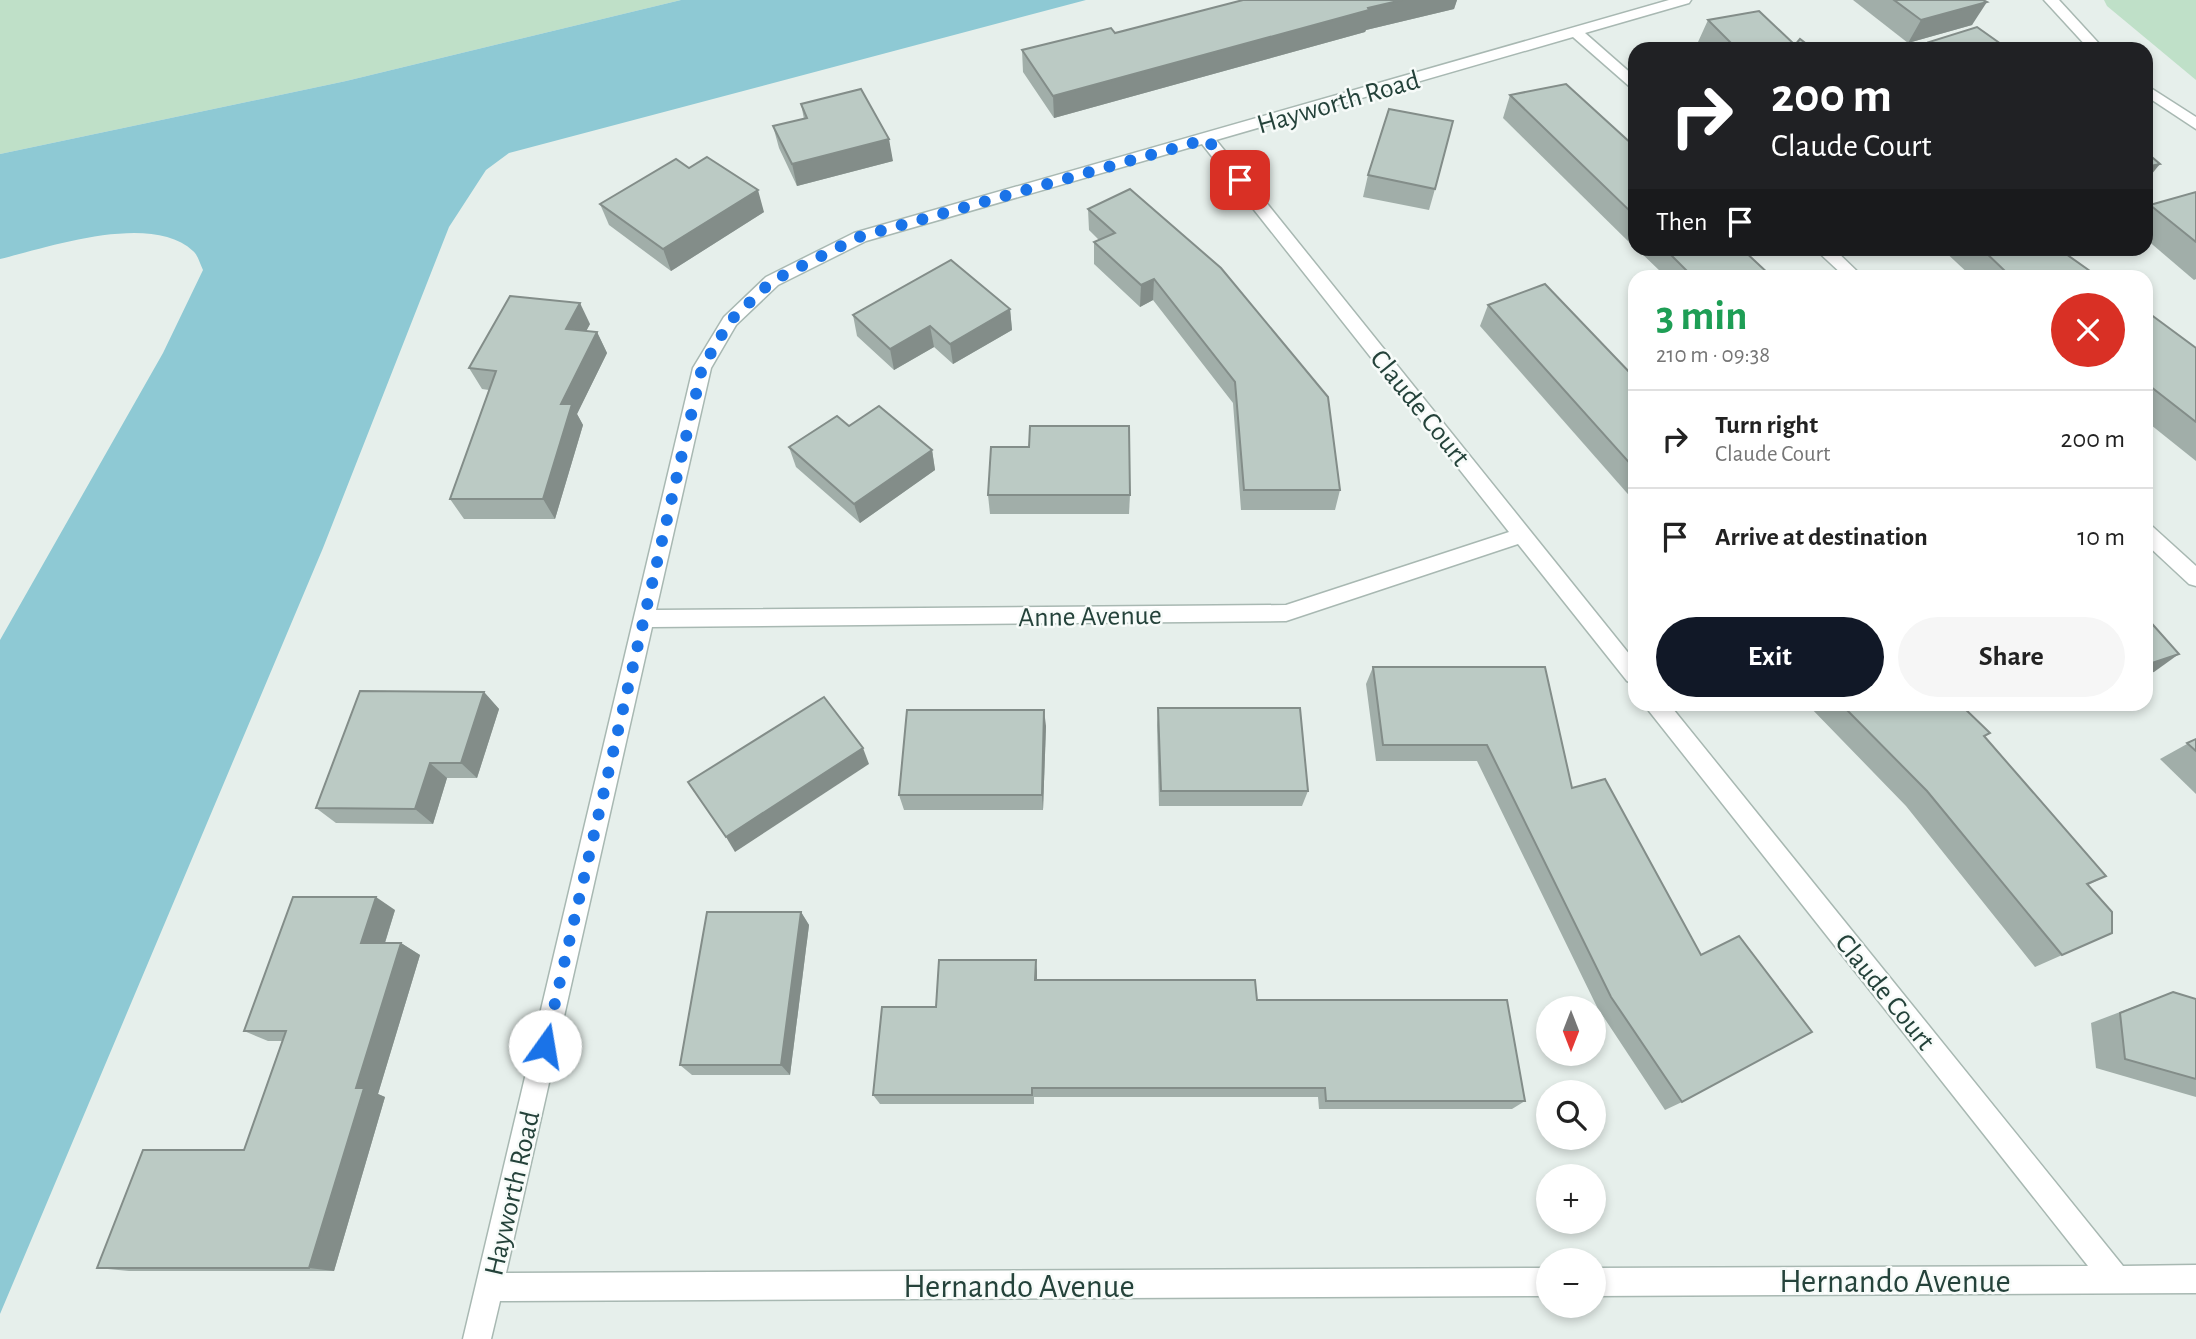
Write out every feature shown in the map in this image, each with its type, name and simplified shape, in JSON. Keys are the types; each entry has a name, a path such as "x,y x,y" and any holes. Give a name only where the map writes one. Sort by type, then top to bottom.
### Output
{"street":[{"name":"Hayworth Road","path":"477,1339 702,368 730,321 772,281 859,237 1684,0"},
{"path":"2051,0 2090,42"},
{"path":"1576,32 1628,78"},
{"path":"2153,94 2196,124"},
{"name":"Claude Court","path":"1207,139 1628,667"},
{"path":"1831,256 1847,270"},
{"name":"Anne Avenue","path":"644,619 1286,613 1523,535"},
{"path":"2153,539 2196,578"},
{"name":"Claude Court","path":"1663,711 2116,1279"},
{"name":"Hernando Avenue","path":"1606,1282 2196,1279"},
{"name":"Hernando Avenue","path":"489,1287 1536,1282"}],"green space":[{"path":"0,0 681,0 346,81 0,154"},
{"path":"2104,0 2196,0 2196,80 2153,42 2107,6"}],"water":[{"path":"681,0 1086,0 509,153 486,170 449,227 323,548 0,1314 0,640 163,353 203,270 193,251 175,240 152,234 100,236 0,259 0,154 346,81"}],"building":[{"path":"1243,0 1402,0 1053,96 1022,50 1111,28 1115,33"},
{"path":"1894,0 1983,0 1987,2 1921,20"},
{"path":"1759,11 1792,42 1730,42 1708,20"},
{"path":"1977,27 1998,42 1929,42"},
{"path":"1566,84 1628,141 1628,209 1510,95"},
{"path":"861,89 889,139 792,164 773,126 807,118 801,104"},
{"path":"1389,109 1453,121 1435,189 1368,175"},
{"path":"707,157 758,190 663,249 600,204 676,159 689,168"},
{"path":"1130,189 1221,268 1328,397 1340,490 1244,490 1235,382 1154,279 1141,285 1094,242 1115,233 1088,209"},
{"path":"2196,192 2196,242 2153,207 2153,204"},
{"path":"1672,256 1750,256 1765,270 1686,270"},
{"path":"1989,256 2069,256 2089,270 2004,270"},
{"path":"951,260 1010,309 950,344 930,326 890,349 853,315"},
{"path":"1545,284 1628,371 1628,461 1488,305"},
{"path":"510,296 580,303 566,329 597,332 561,404 572,404 543,499 450,499 496,371 469,368"},
{"path":"2153,316 2196,348 2196,422 2153,388"},
{"path":"879,406 932,450 854,504 789,447 837,416 849,426"},
{"path":"1030,426 1129,426 1130,495 988,495 991,447 1029,447"},
{"path":"2153,625 2179,654 2153,663"},
{"path":"1373,667 1545,667 1572,788 1605,779 1701,955 1739,936 1812,1032 1682,1102 1611,997 1487,745 1383,745"},
{"path":"360,691 484,692 461,763 430,763 415,809 316,808"},
{"path":"824,697 863,748 726,837 688,782"},
{"path":"1158,708 1300,708 1308,791 1161,791"},
{"path":"907,710 1044,710 1042,795 899,795"},
{"path":"1848,711 1967,711 1990,733 1984,736 2106,876 2087,884 2112,912 2112,933 2062,955 1927,791"},
{"path":"2196,739 2196,751 2187,743"},
{"path":"293,897 376,897 361,943 401,943 356,1088 364,1088 309,1268 97,1268 143,1150 244,1150 286,1031 244,1031"},
{"path":"707,912 801,912 781,1065 680,1065"},
{"path":"939,960 1036,960 1035,980 1255,980 1257,1000 1507,1000 1525,1101 1326,1101 1325,1088 1032,1088 1032,1095 873,1095 882,1007 936,1007"},
{"path":"2173,992 2196,999 2196,1079 2125,1059 2120,1013"}],"route":[{"path":"545,1046 702,368 730,321 772,281 859,237 1207,139 1240,180"}]}
